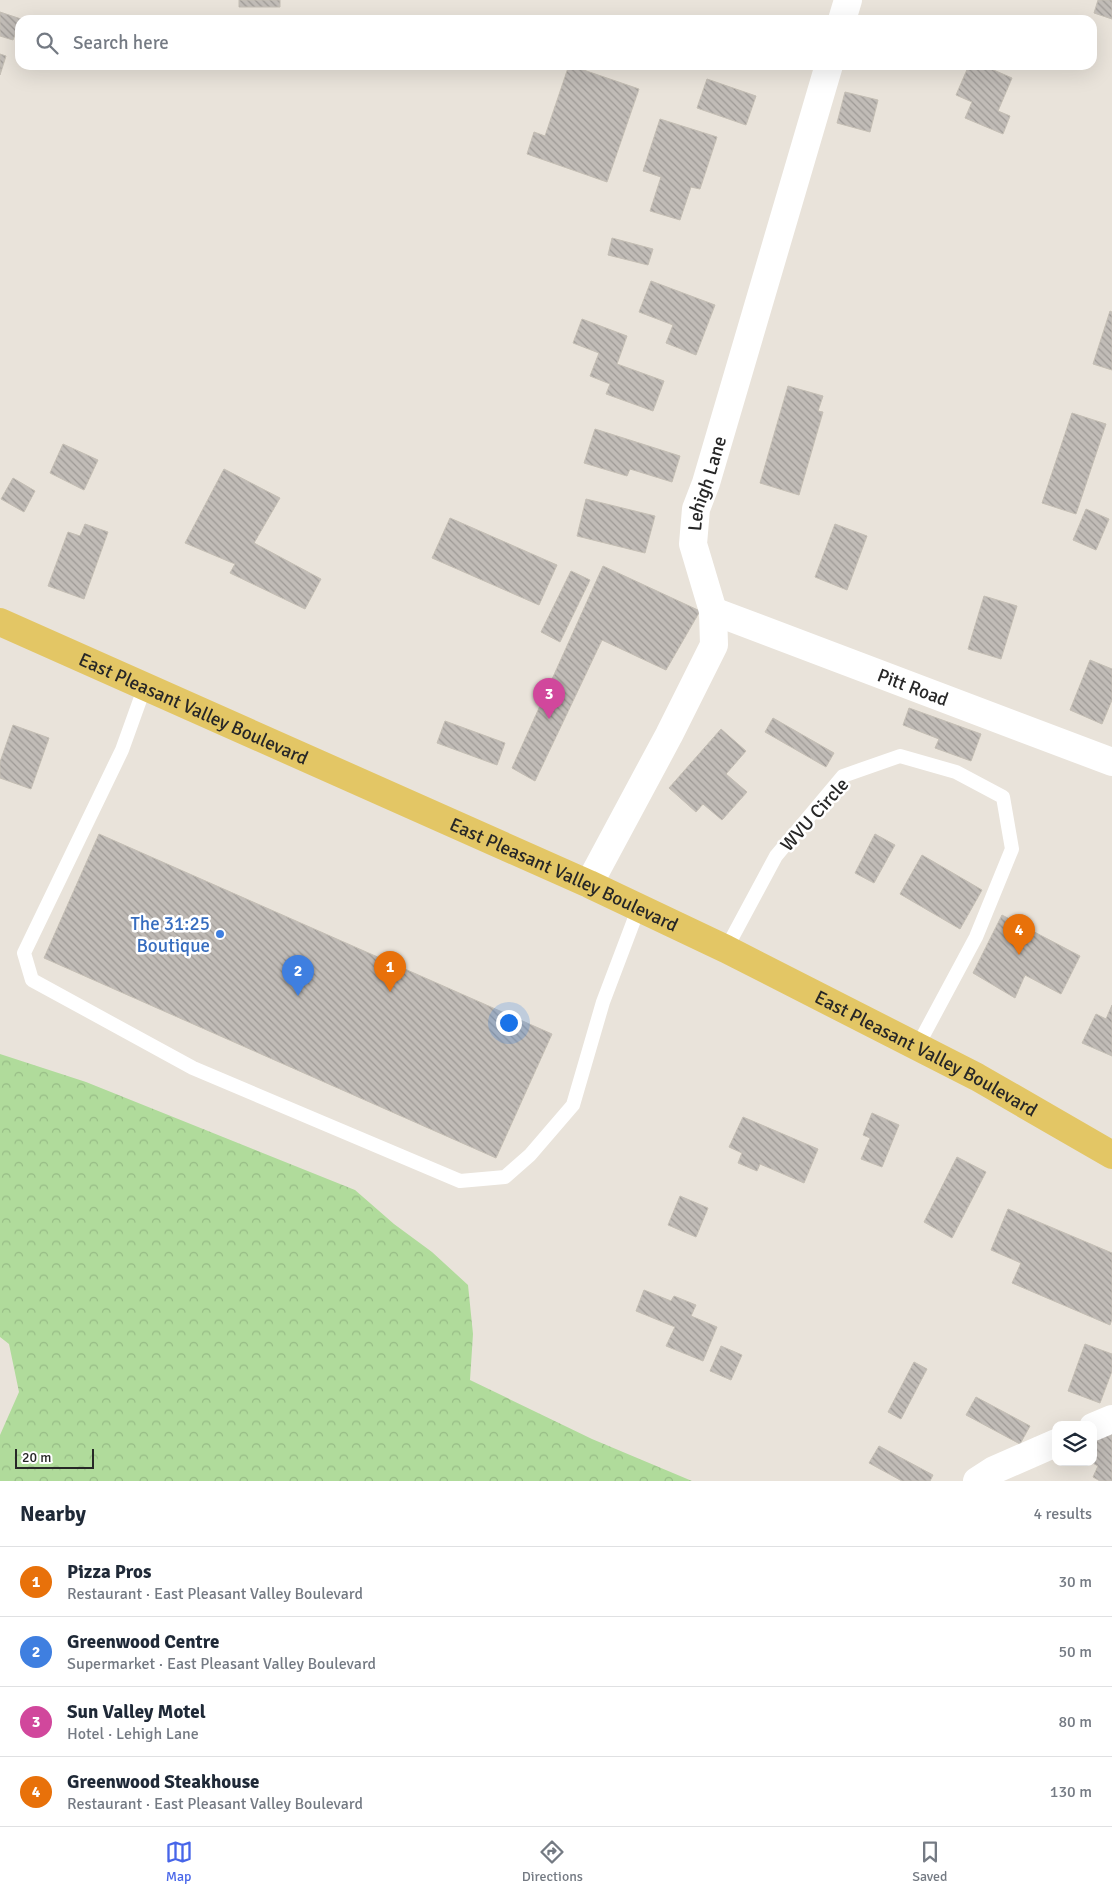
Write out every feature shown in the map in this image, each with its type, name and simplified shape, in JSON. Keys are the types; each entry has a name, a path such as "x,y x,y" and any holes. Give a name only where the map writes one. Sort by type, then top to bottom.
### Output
{"main road":[{"name":"East Pleasant Valley Boulevard","path":"0,622 589,884 726,948 977,1078 1112,1155"}],"street":[{"path":"844,15 848,0"},
{"name":"Lehigh Lane","path":"589,884 669,735 714,645 713,611 693,544 696,509 706,483 828,70"},
{"name":"Pitt Road","path":"713,611 1112,762"},
{"path":"1097,1425 1112,1419"},
{"path":"977,1481 994,1470 1052,1445"}],"lane":[{"path":"145,686 122,750 24,952 32,980 193,1068 460,1182 505,1176 530,1155 574,1105 603,1002 639,907"},
{"name":"WVU Circle","path":"726,948 776,856 843,776 900,756 956,772 1003,797 1012,849 976,937 916,1047"}],"green space":[{"path":"0,1054 86,1082 355,1190 394,1224 432,1252 468,1285 473,1334 470,1380 592,1439 692,1481 0,1481 0,1435 19,1392 9,1344 0,1337"}],"building":[{"path":"239,0 280,0 280,7 239,7"},
{"path":"1098,0 1112,0 1112,19 1094,13"},
{"path":"0,12 15,17 15,35 13,40 0,36"},
{"path":"0,54 6,56 0,75"},
{"path":"567,70 584,70 639,89 607,182 527,154 534,132 545,136"},
{"path":"967,70 994,70 1012,78 998,111 1010,116 1003,134 965,118 972,102 956,95"},
{"path":"707,79 756,96 746,125 697,108"},
{"path":"845,92 878,100 870,132 837,123"},
{"path":"660,119 717,137 700,189 691,187 680,220 650,211 661,177 643,171"},
{"path":"612,238 653,249 648,265 608,255"},
{"path":"651,281 715,305 696,355 666,343 673,325 639,312"},
{"path":"1110,311 1112,312 1112,370 1093,364"},
{"path":"582,319 627,336 617,364 664,381 653,411 606,394 610,384 590,376 599,353 573,343"},
{"path":"788,386 823,396 818,411 823,412 799,495 760,483"},
{"path":"1072,413 1106,424 1076,514 1042,503"},
{"path":"595,429 680,456 672,482 630,469 627,476 584,463"},
{"path":"63,444 98,460 84,490 50,473"},
{"path":"224,469 280,498 254,543 321,579 305,609 230,573 235,564 185,543"},
{"path":"13,478 35,491 24,512 1,499"},
{"path":"586,499 655,516 645,553 577,536"},
{"path":"1086,509 1109,519 1096,550 1073,540"},
{"path":"450,518 557,565 539,605 432,558"},
{"path":"85,524 108,532 84,599 48,586 68,532 80,536"},
{"path":"835,524 867,536 847,590 815,577"},
{"path":"603,566 700,611 666,670 602,640 535,781 512,768"},
{"path":"571,571 590,580 560,642 541,632"},
{"path":"984,596 1017,606 1001,659 968,649"},
{"path":"1090,660 1112,669 1112,700 1102,724 1070,710"},
{"path":"909,708 981,734 971,761 935,748 939,739 903,725"},
{"path":"773,718 834,753 826,767 765,732"},
{"path":"445,721 505,743 497,765 437,743"},
{"path":"13,725 49,738 31,789 0,778 0,762"},
{"path":"721,729 746,751 726,774 747,792 722,820 703,804 696,812 669,788"},
{"path":"99,834 552,1034 496,1158 44,958"},
{"path":"875,834 895,845 874,883 855,873"},
{"path":"922,855 982,890 960,929 900,894"},
{"path":"1002,915 1080,956 1061,994 1025,975 1015,998 973,973"},
{"path":"1112,1005 1112,1056 1082,1043 1096,1014 1106,1019"},
{"path":"872,1113 899,1125 882,1167 861,1159 870,1138 863,1135"},
{"path":"743,1117 818,1149 804,1183 760,1164 757,1171 738,1163 742,1153 729,1147"},
{"path":"957,1157 986,1172 952,1238 924,1222"},
{"path":"680,1196 708,1208 696,1237 668,1225"},
{"path":"1008,1209 1112,1253 1112,1319 1110,1325 1012,1283 1021,1263 991,1250"},
{"path":"644,1290 671,1301 674,1296 696,1305 691,1316 717,1327 703,1361 666,1346 675,1327 636,1311"},
{"path":"1085,1344 1112,1354 1112,1371 1100,1403 1068,1391"},
{"path":"721,1346 742,1355 731,1380 710,1371"},
{"path":"914,1362 927,1369 901,1419 888,1412"},
{"path":"976,1397 1030,1426 1020,1444 966,1415"},
{"path":"1101,1426 1112,1432 1112,1481 1100,1481 1093,1477 1098,1466 1097,1434"},
{"path":"879,1446 933,1475 930,1481 902,1481 869,1463"}],"place":[{"name":"Sun Valley Motel","path":"549,719"},
{"name":"The 31:25 Boutique","path":"220,934"},
{"name":"Greenwood Steakhouse","path":"1019,955"},
{"name":"Pizza Pros","path":"390,992"},
{"name":"Greenwood Centre","path":"298,996"}]}
